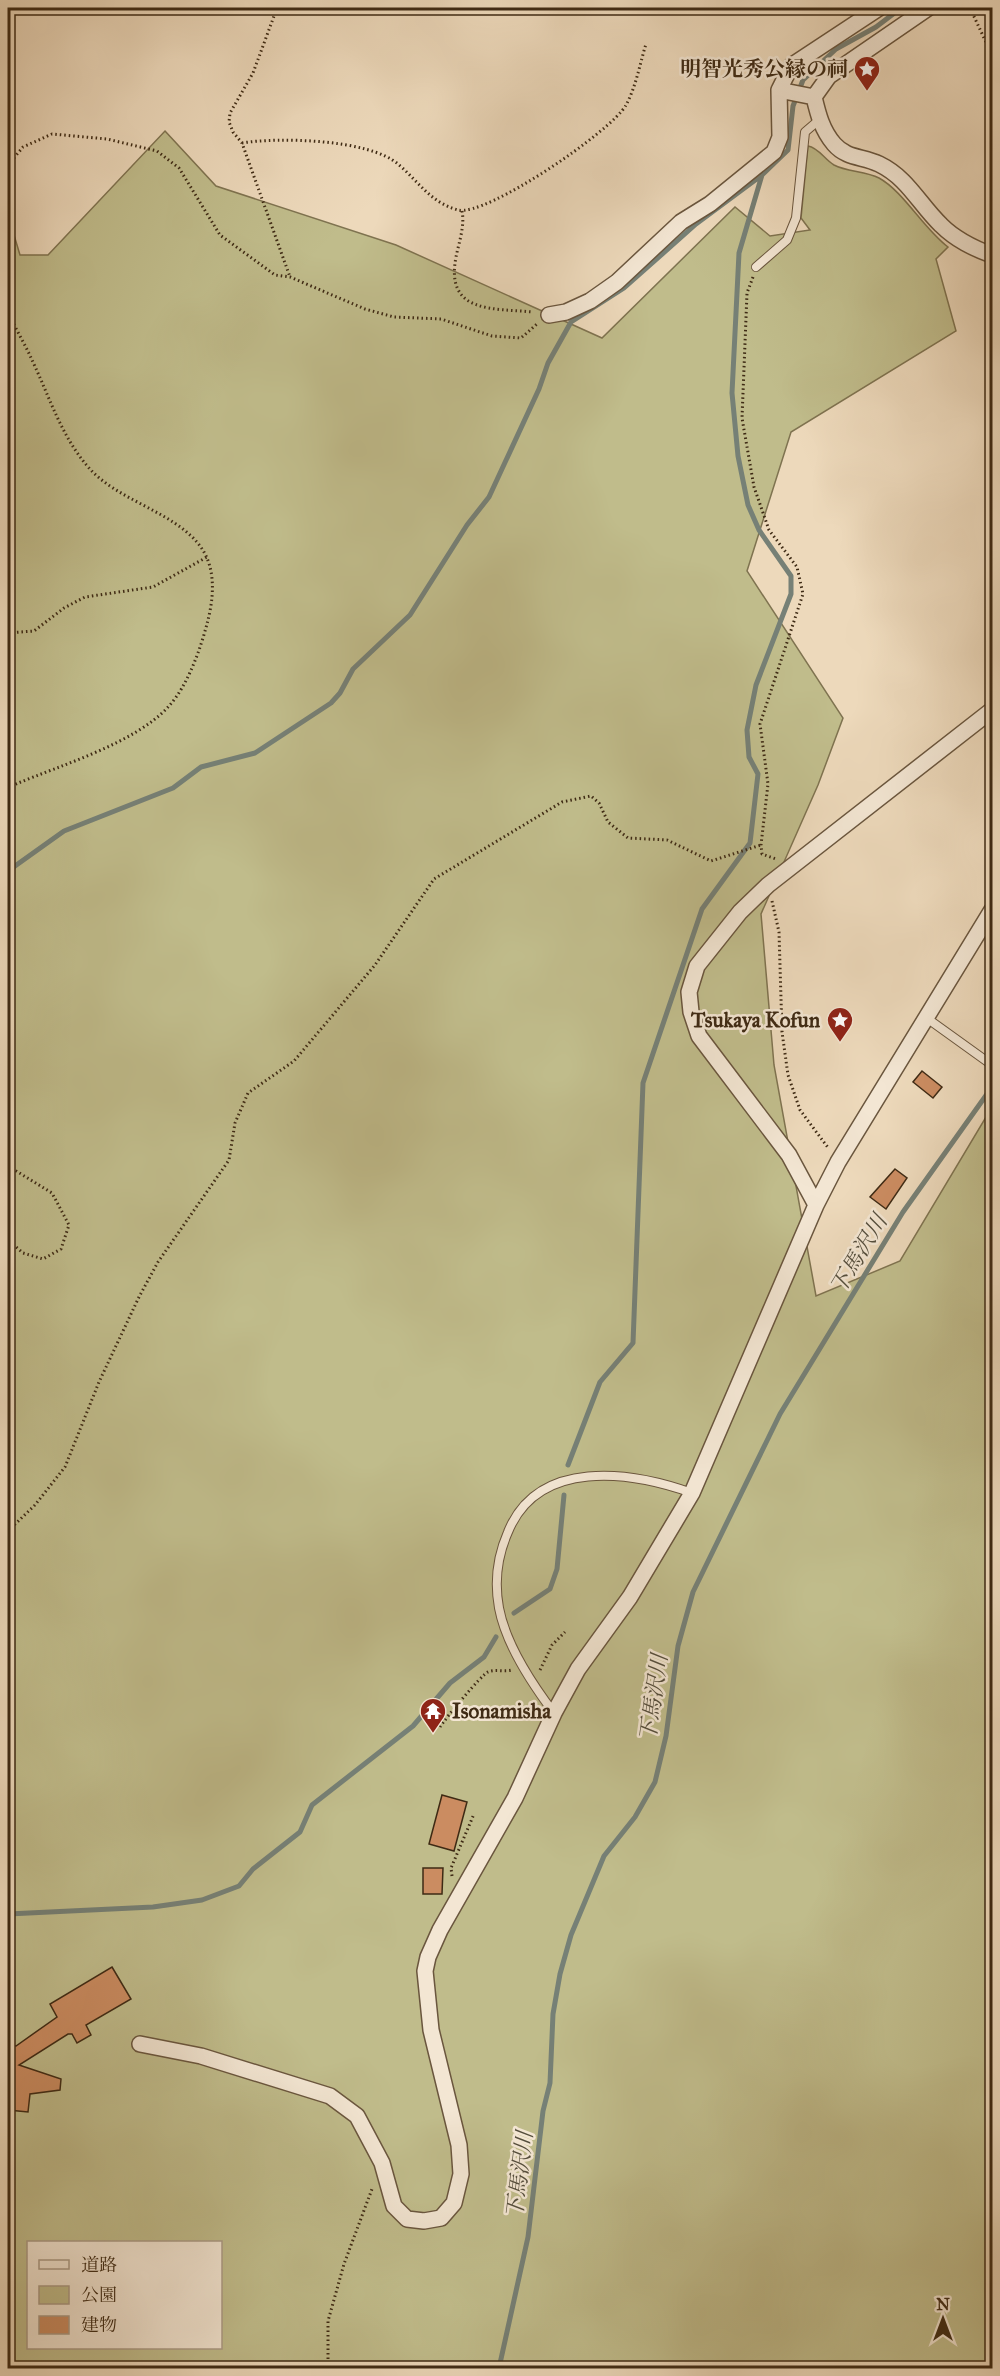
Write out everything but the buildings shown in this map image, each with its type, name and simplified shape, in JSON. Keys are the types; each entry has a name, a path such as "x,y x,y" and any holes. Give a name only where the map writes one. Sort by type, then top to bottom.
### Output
{"street":[{"path":"549,315 566,312 590,301 617,282 681,222 710,204 774,152 780,137 784,91 791,66 810,51 870,16 879,8"},
{"path":"810,96 829,76 928,8"},
{"path":"784,91 810,96"},
{"path":"810,96 819,120 834,143 850,157 878,164 908,183 940,225 964,244 993,255"},
{"path":"816,1205 789,1155 699,1036 691,1012 689,992 697,966 740,912 768,885 993,710"},
{"path":"140,2044 201,2056 330,2096 357,2116 382,2163 394,2206 407,2219 424,2221 441,2217 454,2203 461,2174 459,2145 431,2030 425,1971 440,1930 514,1798 554,1713 578,1669 630,1597 692,1493 816,1205 838,1161 928,1019 993,910"}],"lane":[{"path":"756,267 787,240 796,218 805,132 819,120"},
{"path":"928,1019 993,1065"},
{"path":"554,1713 522,1667 499,1610 496,1581 500,1551 514,1517 535,1494 556,1481 588,1475 657,1480 692,1493"}],"path":[{"path":"277,8 253,72 230,113 229,122 233,132 242,143 290,277"},
{"path":"970,8 993,55"},
{"path":"242,143 266,139 359,148 396,162 426,193 445,206 462,211 519,188 594,138 626,105 646,44"},
{"path":"8,165 23,147 52,134 107,139 157,151 179,168 220,235 275,275 290,277 365,309 394,317 441,319 492,336 521,338 549,315"},
{"path":"462,211 464,220 453,276 468,303 477,307 549,315"},
{"path":"756,267 747,293 742,418 754,487 769,530 797,567 803,594 760,724 768,784 761,845 762,854 769,858 794,863"},
{"path":"8,312 32,359 60,428 90,470 137,503 178,526 200,544 207,557 214,599 207,625 188,673 169,706 112,746 8,789"},
{"path":"8,633 34,632 64,608 85,597 153,587 207,557"},
{"path":"8,1531 35,1505 64,1467 99,1382 139,1297 158,1263 229,1160 235,1123 248,1093 294,1061 375,965 434,879 562,802 591,796 599,802 608,822 628,838 667,840 711,861 761,845"},
{"path":"768,885 779,932 782,1032 788,1075 800,1110 838,1161"},
{"path":"8,1166 52,1193 69,1225 61,1249 43,1259 22,1252 8,1240"},
{"path":"536,1689 541,1662 552,1645 565,1632"},
{"path":"440,1727 460,1705 478,1679 488,1671 504,1672 522,1667"},
{"path":"455,1902 451,1868 474,1814"},
{"path":"328,2368 328,2321 344,2264 382,2163"}],"green space":[{"path":"165,131 216,186 396,245 602,338 735,207 770,236 810,230 801,218 808,146 834,165 874,176 888,184 948,247 936,259 956,331 791,432 747,571 843,718 818,785 761,914 774,1065 816,1296 900,1261 992,1107 992,2368 8,2368 8,215 20,255 48,255"}],"waterway":[{"path":"8,871 64,831 173,788 201,767 255,753 331,703 340,693 353,669 410,615 467,525 489,497 539,389 548,363 571,322 624,288 696,224 762,175 788,150 793,106 803,80 836,49 876,27 901,8"},
{"path":"568,1465 600,1382 633,1343 643,1083 702,909 750,843 758,774 749,757 747,730 756,685 791,594 791,576 759,530 748,505 738,456 732,393 739,253 762,175"},
{"name":"下馬沢川","path":"499,2368 528,2237 543,2111 550,2083 553,2014 560,1974 571,1935 604,1856 635,1817 655,1782 666,1736 678,1646 693,1592 780,1414 903,1212 992,1087"},
{"path":"514,1613 550,1589 557,1569 564,1495"},
{"path":"8,1914 153,1907 202,1900 239,1886 253,1869 300,1832 312,1805 413,1726 450,1683 484,1657 496,1637"}],"place":[{"name":"明智光秀公縁の祠","path":"867,92"},
{"name":"Tsukaya Kofun","path":"840,1043"},
{"name":"Isonamisha","path":"433,1734"}]}
